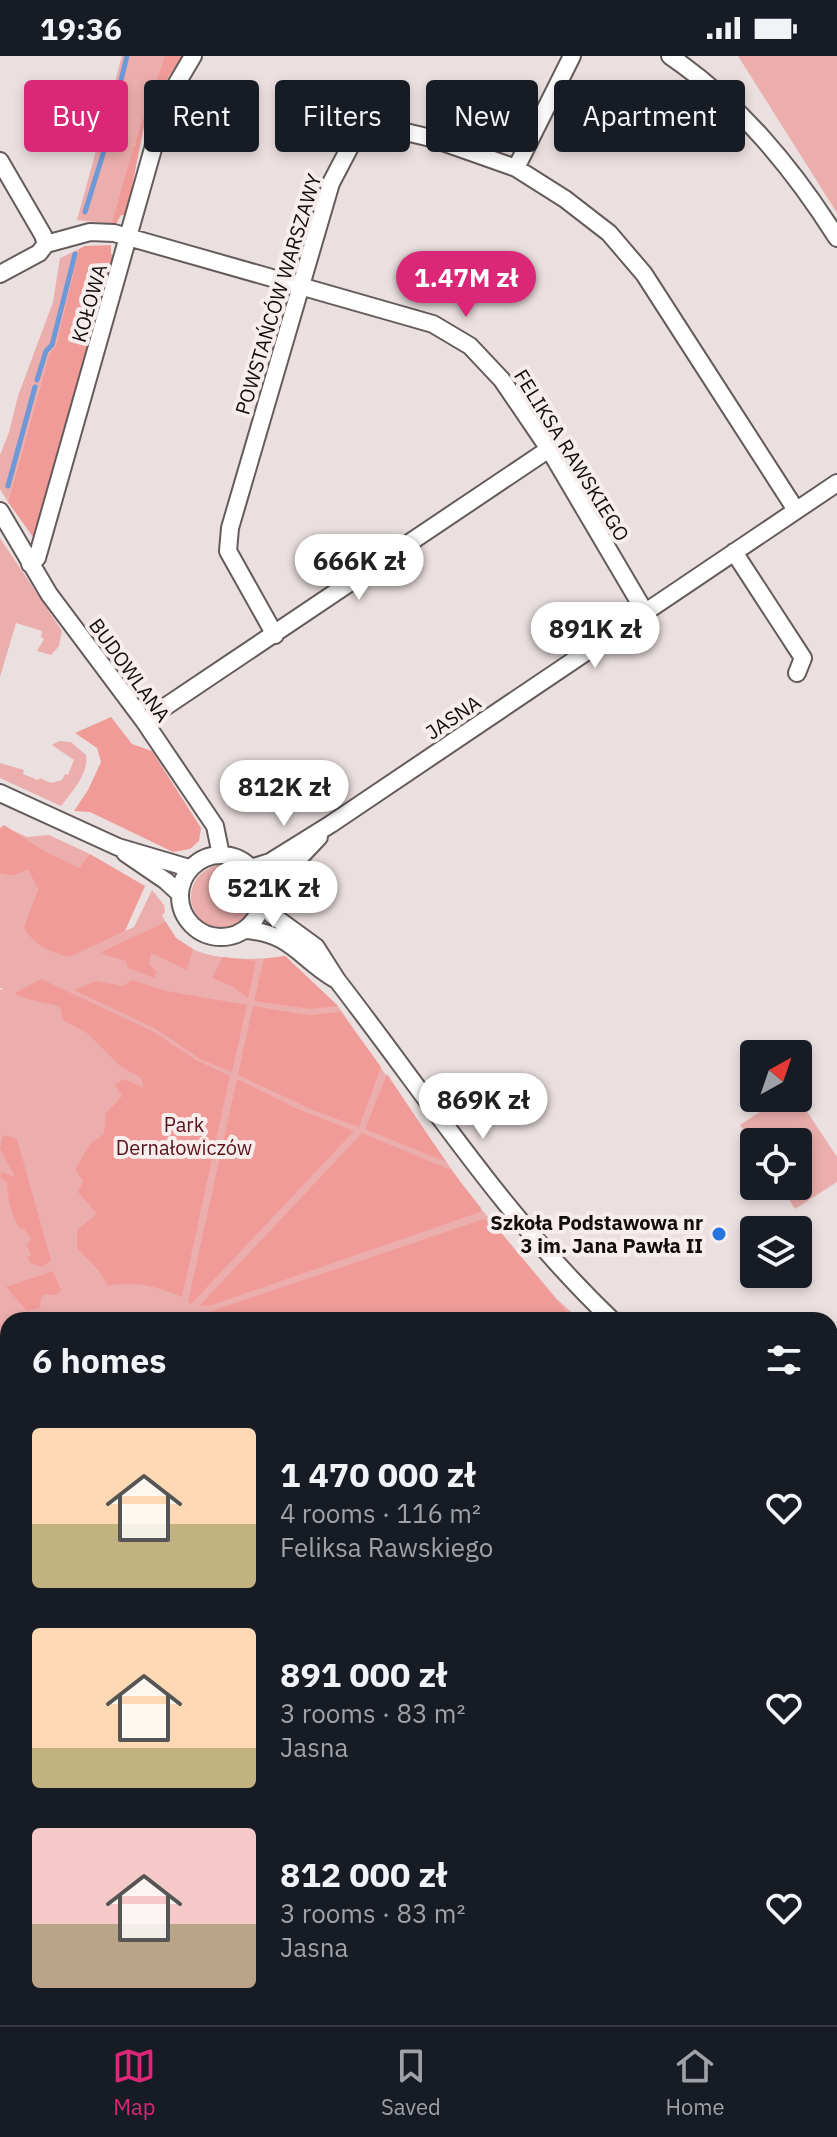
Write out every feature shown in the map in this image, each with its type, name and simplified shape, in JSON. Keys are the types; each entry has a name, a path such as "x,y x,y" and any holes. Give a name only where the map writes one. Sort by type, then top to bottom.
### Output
{"street":[{"name":"KOŁOWA","path":"30,564 37,558 170,95 193,56"},
{"path":"516,168 572,56"},
{"path":"670,56 705,81 758,131 805,188 837,238"},
{"name":"POWSTAŃCÓW WARSZAWY","path":"275,635 228,551 230,528 331,183 347,149 360,136 397,130 431,138 516,168 609,233 629,255 691,345 796,510"},
{"path":"0,161 46,244"},
{"name":"FELIKSA RAWSKIEGO","path":"0,274 39,253 46,244 90,232 128,237 433,324 461,340 493,368 549,449 645,612"},
{"path":"144,721 549,449"},
{"name":"JASNA","path":"251,868 270,862 331,824 837,483"},
{"name":"BUDOWLANA","path":"0,511 49,594 144,721 215,826 221,855"},
{"path":"734,552 803,658 797,673"},
{"path":"0,793 118,847 189,868"},
{"name":"JASNA","path":"263,896 331,824"},
{"path":"118,847 179,893"},
{"path":"337,980 284,940 262,932 246,930 222,938 208,936 196,929 186,919 179,893 189,868 209,856 221,855 235,857 251,868 263,896 284,924 316,947 337,980 536,1241 604,1312"},
{"path":"246,930 254,922 263,896"}],"green space":[{"path":"122,56 183,56 166,80 144,80 144,126 126,215 121,215 116,224 77,220 96,152 128,152 128,80 115,80"},
{"path":"165,56 183,56 166,80 157,80"},
{"path":"738,56 837,56 837,213"},
{"path":"144,116 126,215 121,215 116,224 112,223 134,146 137,146 135,142"},
{"path":"111,245 111,254 120,259 33,537 8,502 49,355 56,345 79,249"},
{"path":"79,249 56,345 49,355 8,502 0,489 0,455 53,302 60,258"},
{"path":"0,538 62,631 59,646 51,655 37,651 44,639 41,637 42,631 16,623 0,677"},
{"path":"111,717 132,744 152,751 201,828 199,841 190,849 173,852 90,812 74,811 101,762 97,748 75,733"},
{"path":"59,741 71,742 86,755 85,769 79,782 61,806 0,778 0,763 24,770 23,774 38,780 51,783 62,780 65,774 68,775 74,760 52,745"},
{"path":"4,825 79,868 90,854 145,886 125,931 69,957 37,943 24,927 38,890 28,870 13,876 0,874 0,828"},
{"path":"12,830 27,837 49,835 90,854 79,869"},
{"path":"223,865 241,871 249,879 255,897 249,915 241,923 223,929 205,923 197,915 191,897 197,879 205,871"},
{"name":"Park Dernałowiczów","path":"28,870 38,890 36,899 67,956 134,927 152,890 164,905 165,913 162,915 170,929 185,945 227,958 285,956 337,1005 471,1197 571,1312 0,1312 0,990 3,988 0,988 0,874 13,876"},
{"path":"166,922 176,938 193,949 187,970 151,953 149,964 157,972 154,978 128,968 126,961 101,952"},
{"path":"285,956 338,1006 310,1009 254,1001 264,959"},
{"path":"223,957 256,961 248,998 232,986 212,978"},
{"path":"41,979 154,1032 196,1060 230,1076 182,1297 146,1286 108,1286 99,1271 77,1248 77,1230 97,1214 78,1192 83,1181 75,1170 90,1144 104,1134 106,1113 122,1096 115,1085 124,1079 144,1088 141,1078 120,1066 87,1033 63,1020 60,1007 15,993"},
{"path":"132,980 166,991 247,1005 232,1072 200,1059 156,1029 74,990 96,981 123,986"},
{"path":"253,1006 308,1015 341,1012 381,1067 359,1127 315,1111 238,1075"},
{"path":"387,1074 446,1162 365,1129"},
{"path":"237,1079 298,1109 354,1131 191,1304 188,1302"},
{"path":"760,1112 807,1112 837,1157 837,1182 812,1198 812,1128 742,1128 740,1125"},
{"path":"362,1133 451,1170 481,1208 480,1212 209,1306 200,1305"},
{"path":"3,1135 17,1139 51,1260 42,1267 30,1263 27,1257 31,1255 27,1245 31,1239 24,1229 20,1229 10,1206 7,1182 0,1178 2,1172 15,1177 0,1149"},
{"path":"789,1200 809,1200 795,1209"},
{"path":"484,1219 492,1222 566,1312 209,1312"},
{"path":"53,1271 61,1290 56,1295 45,1294 41,1298 40,1308 27,1311 6,1287"}],"waterway":[{"path":"85,212 116,112 127,56"},
{"path":"37,380 46,351 52,345 75,254"},
{"path":"8,486 35,387"}],"place":[{"name":"Szkoła Podstawowa nr 3 im. Jana Pawła II","path":"719,1234"}]}
